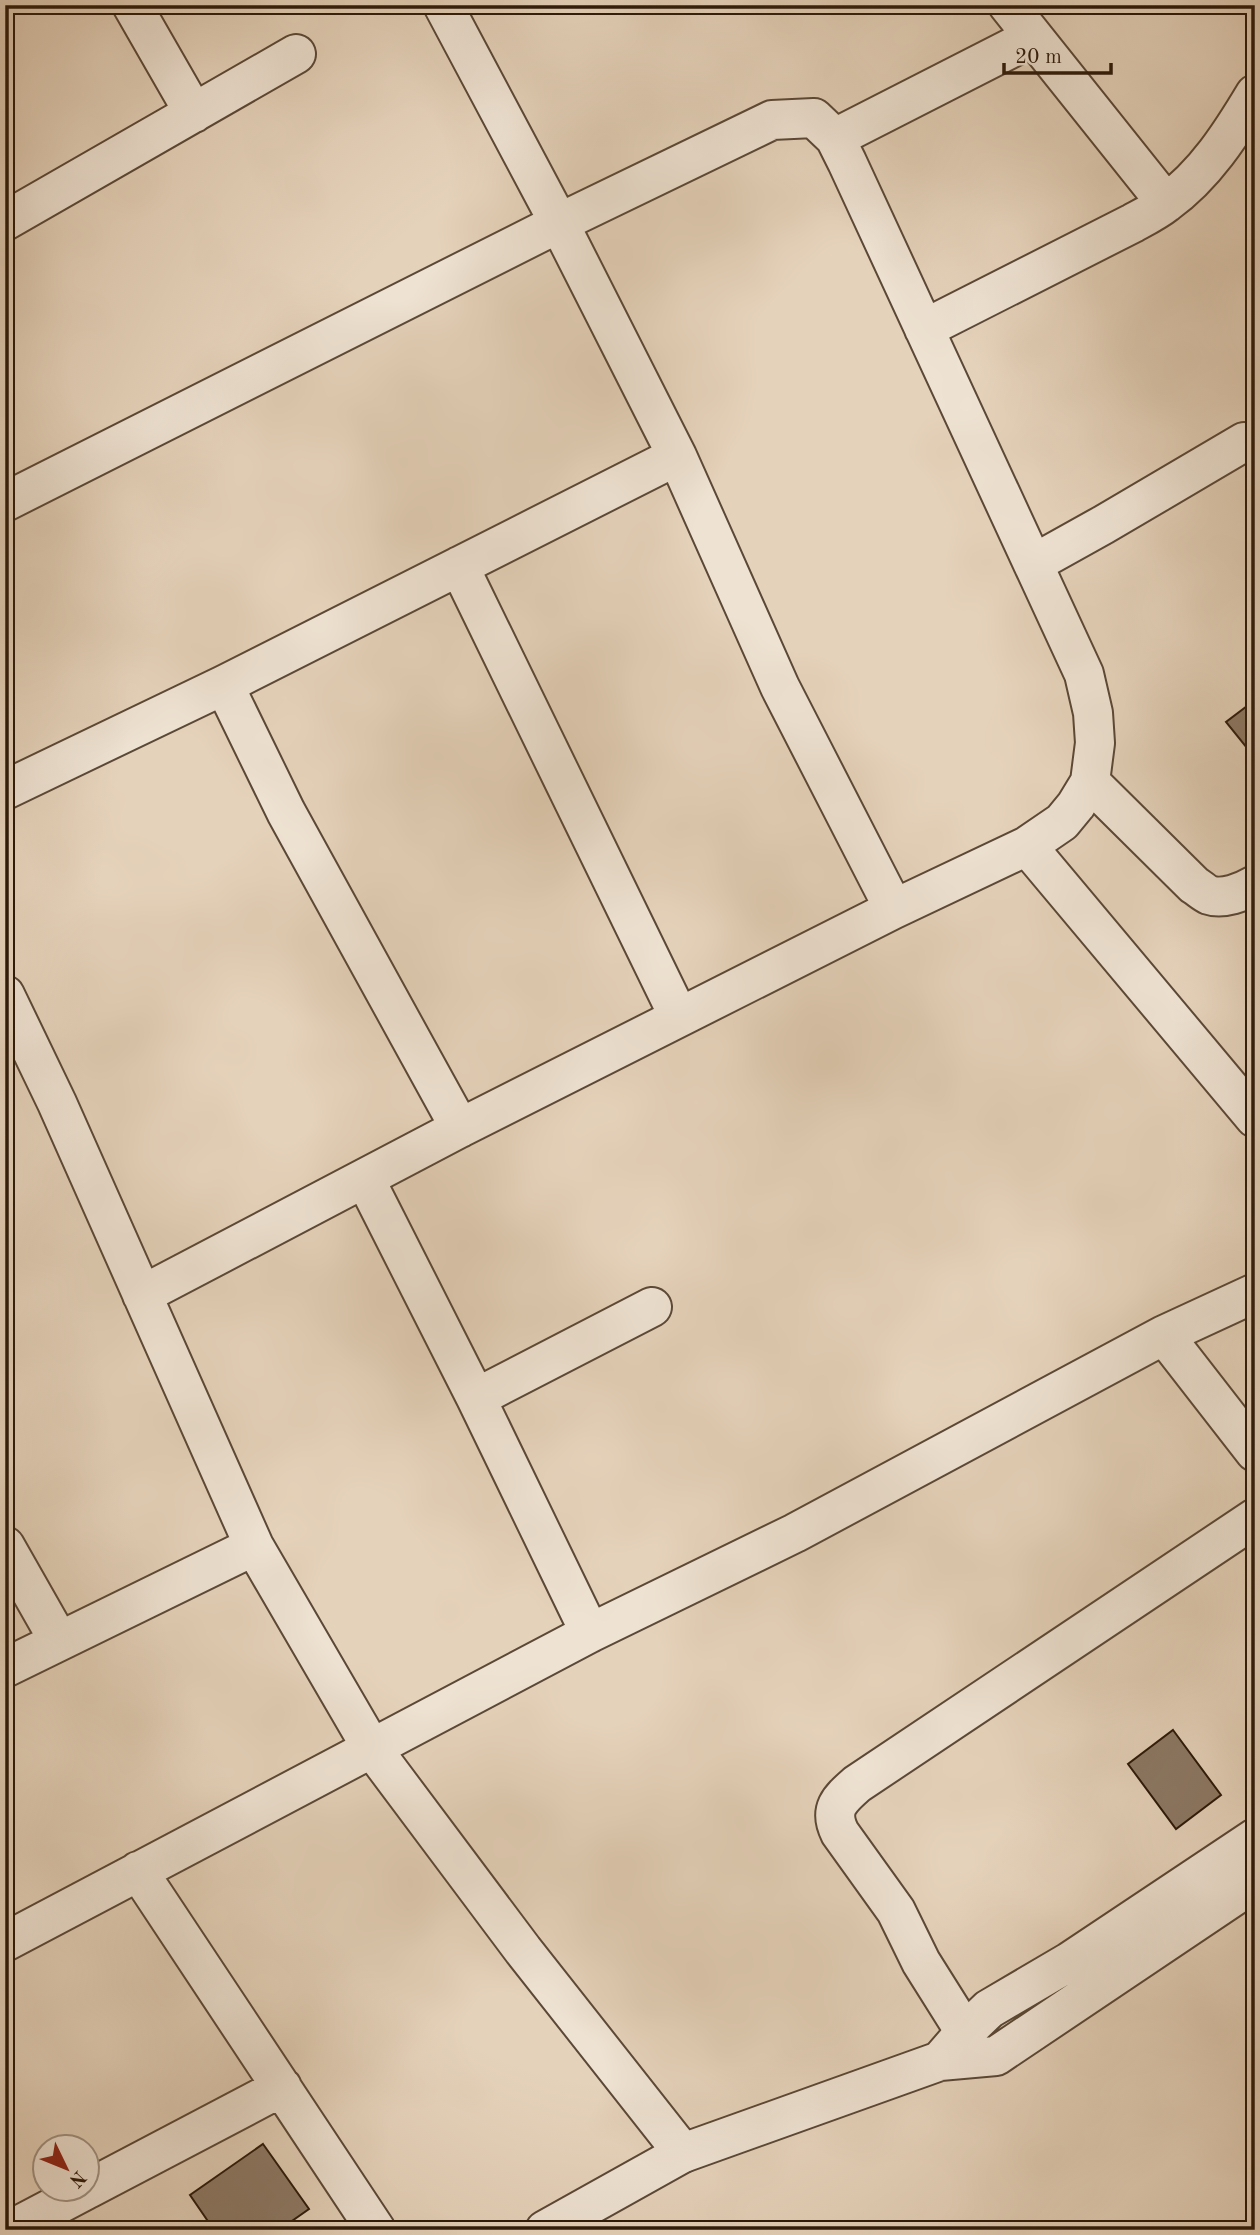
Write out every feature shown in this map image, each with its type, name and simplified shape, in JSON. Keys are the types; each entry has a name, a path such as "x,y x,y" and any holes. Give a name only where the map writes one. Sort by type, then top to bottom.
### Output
{"street":[{"path":"132,5 194,113"},
{"path":"443,5 559,223 677,456 780,687 894,909"},
{"path":"1008,5 1166,203"},
{"path":"835,138 1032,37"},
{"path":"5,220 296,54"},
{"path":"924,329 1133,223 1166,203 1199,172 1226,141 1255,94"},
{"path":"5,502 559,223 772,120 814,118 835,138 1084,674 1093,713 1093,764 1090,782 1062,822 1027,846 678,1017 142,1295"},
{"path":"1033,564 1244,442"},
{"path":"5,790 224,685 677,456"},
{"path":"459,566 678,1017"},
{"path":"224,685 286,812 460,1128"},
{"path":"1090,782 1194,885 1209,895 1224,896 1245,891 1255,885"},
{"path":"1027,846 1255,1118"},
{"path":"5,995 57,1103 254,1546 371,1747 523,1950 683,2153"},
{"path":"365,1179 476,1398 590,1633"},
{"path":"5,1942 590,1633 795,1533 1164,1335 1255,1293"},
{"path":"476,1398 652,1307"},
{"path":"1164,1335 1255,1452"},
{"path":"965,2032 921,1962 896,1911 835,1824 834,1815 841,1798 868,1776 1255,1518"},
{"path":"5,1546 59,1641"},
{"path":"5,1668 254,1546"},
{"path":"940,2061 989,2009 1069,1962 1255,1838"},
{"path":"138,1871 376,2230"},
{"path":"545,2230 683,2153 940,2061 996,2056 1255,1882"},
{"path":"102,2181 282,2087"},
{"path":"10,2230 59,2204"}],"building":[{"path":"1255,700 1255,758 1226,722"},
{"path":"1173,1730 1221,1795 1176,1829 1128,1764"},
{"path":"263,2144 309,2209 279,2230 214,2230 190,2195"}]}
